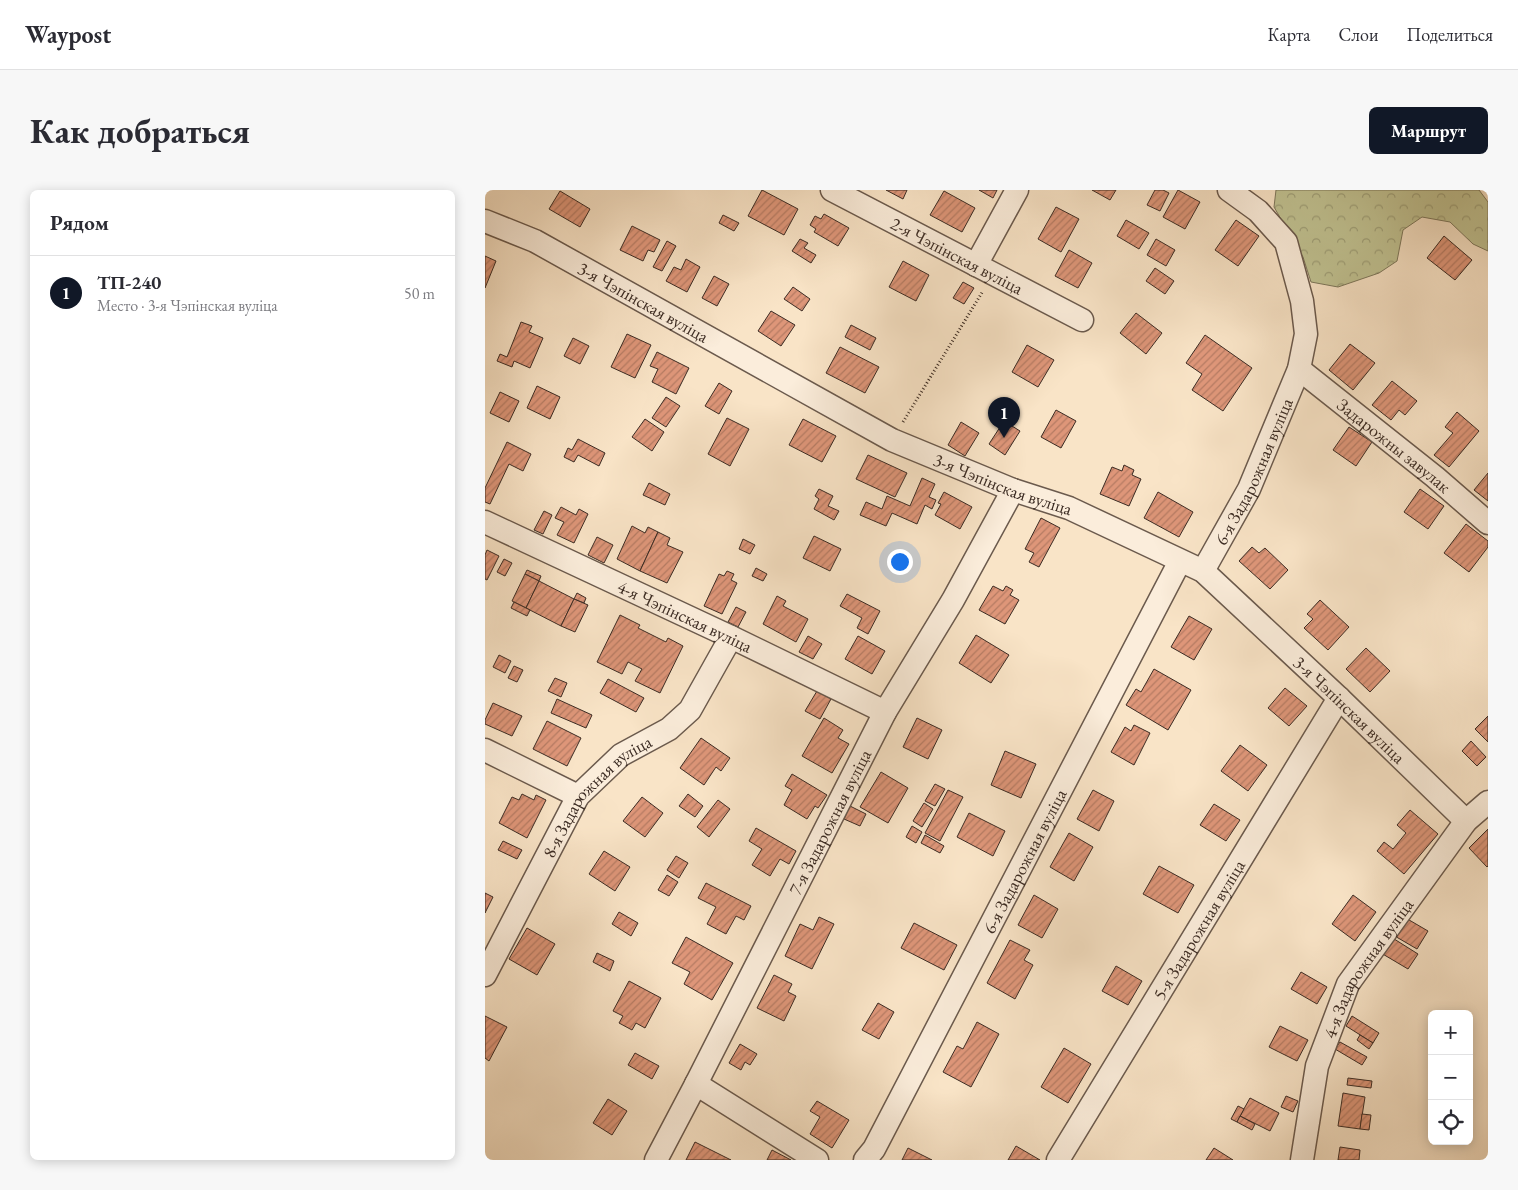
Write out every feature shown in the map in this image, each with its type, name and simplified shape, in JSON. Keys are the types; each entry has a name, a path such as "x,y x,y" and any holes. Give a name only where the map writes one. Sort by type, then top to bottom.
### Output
{"street":[{"name":"2-я Чэпінская вуліца","path":"832,190 1082,320"},
{"path":"984,270 1017,190"},
{"name":"6-я Задарожная вуліца","path":"1203,571 1249,489 1299,369 1306,334 1302,301 1286,242 1258,211 1229,190"},
{"name":"3-я Чэпінская вуліца","path":"485,222 535,241 892,440 1013,490 1069,508 1203,571 1339,698 1466,821"},
{"name":"Задарожны завулак","path":"1299,369 1435,477 1488,523"},
{"name":"7-я Задарожная вуліца","path":"656,1160 885,712 953,600 1013,490"},
{"name":"4-я Чэпінская вуліца","path":"485,522 731,637 885,712"},
{"name":"6-я Задарожная вуліца","path":"865,1160 874,1149 1180,561"},
{"name":"8-я Задарожная вуліца","path":"485,975 578,796 621,755 669,729 691,710 731,637"},
{"name":"5-я Задарожная вуліца","path":"1058,1160 1339,698"},
{"path":"485,750 578,796"},
{"name":"4-я Задарожная вуліца","path":"1302,1160 1317,1066 1348,984 1466,821 1488,802"},
{"path":"696,1084 817,1160"}],"path":[{"path":"892,440 984,270"}],"green space":[{"path":"1276,190 1479,190 1488,202 1488,251 1473,244 1450,222 1422,217 1403,230 1397,261 1379,273 1338,287 1311,282 1303,257 1274,207"}],"building":[{"path":"762,190 798,209 784,235 748,216"},
{"path":"886,190 907,190 903,199"},
{"path":"979,190 997,190 993,198"},
{"path":"1092,190 1116,190 1110,200"},
{"path":"1155,190 1163,190 1169,193 1160,211 1147,205"},
{"path":"1178,190 1200,202 1185,229 1163,217"},
{"path":"560,191 590,209 580,227 549,209"},
{"path":"944,191 975,208 962,232 930,215"},
{"path":"1056,207 1079,219 1061,252 1038,239"},
{"path":"824,214 849,228 838,246 814,232 816,229 810,225 815,216 821,219"},
{"path":"723,215 739,223 734,231 719,223"},
{"path":"1126,220 1149,233 1139,249 1117,236"},
{"path":"1236,220 1259,236 1238,266 1215,250"},
{"path":"632,226 660,240 654,252 648,250 643,261 620,250"},
{"path":"1444,236 1472,260 1455,280 1427,258"},
{"path":"800,239 808,243 804,248 816,255 811,263 792,251"},
{"path":"1156,239 1175,250 1166,266 1147,255"},
{"path":"667,241 676,246 662,271 653,267"},
{"path":"1069,250 1092,263 1078,288 1055,276"},
{"path":"485,256 496,261 485,288"},
{"path":"686,259 700,267 687,292 666,281 674,267 681,270"},
{"path":"903,261 929,275 916,301 889,287"},
{"path":"1155,268 1174,281 1165,294 1146,281"},
{"path":"714,276 729,284 717,306 702,298"},
{"path":"963,282 974,288 964,304 953,298"},
{"path":"793,287 810,299 802,311 784,299"},
{"path":"771,311 795,325 781,346 758,331"},
{"path":"1136,313 1162,333 1146,354 1120,333"},
{"path":"521,322 532,326 529,332 543,338 530,368 514,361 512,367 497,361 500,354 507,357"},
{"path":"851,325 876,338 870,350 845,337"},
{"path":"627,334 651,345 635,378 611,367"},
{"path":"1205,335 1252,368 1223,411 1192,390 1202,374 1186,363"},
{"path":"573,338 589,346 580,364 564,356"},
{"path":"1350,344 1375,363 1353,390 1329,370"},
{"path":"1027,345 1054,360 1038,387 1012,372"},
{"path":"840,347 879,367 865,393 826,373"},
{"path":"657,352 689,368 676,394 652,382 658,369 650,366"},
{"path":"1392,381 1417,401 1405,415 1399,410 1391,420 1372,405"},
{"path":"719,383 732,391 719,414 705,406"},
{"path":"537,386 560,397 550,419 527,408"},
{"path":"500,392 519,401 509,422 490,413"},
{"path":"666,397 680,406 666,427 652,418"},
{"path":"1056,410 1076,421 1061,448 1041,437"},
{"path":"1457,412 1479,431 1449,467 1434,455 1453,433 1445,427"},
{"path":"727,418 749,429 730,466 708,454"},
{"path":"645,419 664,432 652,451 632,437"},
{"path":"803,419 836,436 822,462 789,445"},
{"path":"1004,421 1020,431 1005,455 989,444"},
{"path":"961,422 979,433 965,456 948,445"},
{"path":"1349,427 1372,442 1356,466 1333,450"},
{"path":"578,439 605,453 599,466 578,455 574,462 564,457 568,448 572,450"},
{"path":"507,442 531,454 523,471 509,464 490,504 485,502 485,488"},
{"path":"868,455 907,473 895,497 856,479"},
{"path":"1124,465 1134,470 1132,475 1141,479 1129,506 1100,494 1112,467 1122,471"},
{"path":"1488,473 1488,501 1474,490"},
{"path":"922,478 935,484 929,497 936,500 932,509 925,505 917,524 892,513 886,526 860,515 866,502 882,509 887,496 910,506"},
{"path":"649,483 670,494 665,505 643,495"},
{"path":"819,489 833,496 828,506 839,511 834,520 814,509 819,499 815,496"},
{"path":"1420,489 1444,506 1428,529 1404,512"},
{"path":"944,492 972,507 960,529 935,515 941,504 938,503"},
{"path":"1158,492 1193,512 1179,537 1144,518"},
{"path":"561,507 576,515 579,509 588,514 574,543 557,535 564,522 555,518"},
{"path":"544,511 552,515 543,534 534,530"},
{"path":"1041,518 1060,528 1039,567 1029,562 1034,553 1025,549"},
{"path":"1466,524 1488,541 1488,547 1469,572 1444,553"},
{"path":"632,526 645,533 648,527 658,532 640,571 617,559"},
{"path":"658,532 670,538 667,545 683,552 667,583 640,571"},
{"path":"814,536 841,549 830,571 803,558"},
{"path":"597,537 613,545 604,563 588,555"},
{"path":"743,539 755,545 750,554 739,549"},
{"path":"1252,547 1259,553 1265,548 1288,570 1270,589 1239,561"},
{"path":"487,550 499,556 487,580 485,579 485,555"},
{"path":"504,559 512,563 505,576 497,572"},
{"path":"756,568 767,574 763,581 752,576"},
{"path":"527,570 541,576 539,581 525,574"},
{"path":"727,571 734,574 731,580 737,583 722,614 704,606 719,574 724,576"},
{"path":"525,574 539,581 526,608 512,601"},
{"path":"539,581 574,599 561,626 526,608"},
{"path":"993,586 1003,591 1006,586 1013,590 1010,595 1019,600 1005,624 979,610"},
{"path":"577,593 586,598 584,603 574,599"},
{"path":"847,594 880,611 868,634 857,628 862,618 840,606"},
{"path":"777,596 786,601 783,606 808,619 796,642 763,624"},
{"path":"574,599 588,605 575,632 561,626"},
{"path":"1320,600 1349,627 1328,650 1304,628 1313,619 1307,614"},
{"path":"514,602 530,610 527,616 511,608"},
{"path":"736,607 746,612 738,627 728,622"},
{"path":"620,615 640,625 638,628 666,642 668,638 683,646 660,693 635,681 642,669 628,662 622,674 597,662"},
{"path":"1189,616 1212,629 1194,660 1171,647"},
{"path":"976,635 1009,655 991,683 959,663"},
{"path":"808,636 822,644 813,659 799,652"},
{"path":"858,636 885,651 872,674 845,659"},
{"path":"1366,648 1390,671 1370,692 1346,669"},
{"path":"499,655 511,661 505,673 493,667"},
{"path":"514,666 523,670 517,682 508,678"},
{"path":"1154,669 1191,690 1168,730 1126,705 1136,689 1141,692"},
{"path":"555,678 567,683 561,697 548,691"},
{"path":"608,679 644,698 636,712 600,693"},
{"path":"1285,688 1307,706 1289,726 1268,708"},
{"path":"817,691 831,699 820,719 805,711"},
{"path":"557,699 592,715 586,728 551,713"},
{"path":"493,703 522,716 512,736 485,724"},
{"path":"1488,716 1488,742 1475,729"},
{"path":"824,718 843,730 838,738 849,744 832,773 802,756"},
{"path":"917,718 942,730 928,759 903,747"},
{"path":"547,721 581,738 567,766 533,749"},
{"path":"1134,725 1150,733 1134,765 1111,752 1125,727 1131,731"},
{"path":"701,738 730,758 721,771 716,767 704,785 680,768"},
{"path":"1471,741 1486,757 1477,766 1462,751"},
{"path":"1240,745 1267,765 1248,791 1221,771"},
{"path":"1005,751 1036,764 1021,798 991,785"},
{"path":"881,772 908,788 888,823 860,807"},
{"path":"792,774 827,795 818,808 815,806 807,819 784,805 792,790 785,786"},
{"path":"935,784 945,789 935,806 925,801"},
{"path":"948,790 963,797 940,841 925,833"},
{"path":"1093,790 1114,801 1099,831 1077,819"},
{"path":"522,794 534,800 536,795 546,800 527,838 499,823 512,797 519,800"},
{"path":"688,794 703,806 695,817 679,806"},
{"path":"642,797 663,813 645,837 623,821"},
{"path":"718,800 730,809 709,837 697,827"},
{"path":"924,803 933,809 922,827 913,821"},
{"path":"1214,804 1240,820 1226,841 1200,825"},
{"path":"850,806 866,814 860,826 844,819"},
{"path":"1410,810 1438,834 1404,874 1377,851 1384,842 1393,849 1406,833 1397,825"},
{"path":"969,813 1005,831 993,856 957,837"},
{"path":"912,826 922,832 916,843 906,837"},
{"path":"756,828 796,851 789,864 780,859 770,876 752,865 762,849 749,841"},
{"path":"1488,829 1488,866 1487,867 1469,848"},
{"path":"1069,833 1093,847 1074,881 1050,867"},
{"path":"925,835 944,846 940,853 921,843"},
{"path":"503,841 522,850 517,859 498,850"},
{"path":"604,851 630,867 615,891 589,874"},
{"path":"676,856 688,863 679,878 667,870"},
{"path":"1159,866 1194,885 1178,913 1143,894"},
{"path":"667,875 678,882 669,896 658,890"},
{"path":"706,883 751,906 744,920 736,916 726,934 707,924 716,907 698,898"},
{"path":"485,893 493,897 485,913"},
{"path":"1034,895 1058,909 1042,938 1018,925"},
{"path":"1353,895 1376,912 1355,941 1332,924"},
{"path":"619,912 638,923 631,936 612,924"},
{"path":"819,917 834,924 812,969 785,956 800,924 813,930"},
{"path":"1404,917 1428,931 1417,949 1393,935"},
{"path":"914,923 957,945 944,970 901,948"},
{"path":"527,928 555,944 537,975 509,959"},
{"path":"686,937 733,963 712,1000 684,984 690,972 672,963"},
{"path":"1391,937 1418,954 1408,969 1381,953"},
{"path":"1010,940 1030,950 1024,960 1033,965 1015,999 987,983"},
{"path":"597,953 614,961 610,971 593,962"},
{"path":"1116,966 1142,981 1128,1005 1102,991"},
{"path":"1301,972 1327,987 1317,1004 1291,989"},
{"path":"774,975 792,984 788,992 796,996 784,1021 757,1008"},
{"path":"629,981 661,998 645,1028 636,1023 632,1030 619,1023 623,1016 613,1011"},
{"path":"878,1003 894,1012 879,1039 862,1030"},
{"path":"485,1016 507,1027 489,1061 485,1058"},
{"path":"1352,1016 1379,1033 1373,1043 1346,1026"},
{"path":"977,1022 999,1034 971,1087 943,1072 957,1046 963,1049"},
{"path":"1280,1026 1308,1040 1297,1061 1269,1047"},
{"path":"1360,1035 1373,1043 1369,1049 1357,1040"},
{"path":"1340,1042 1367,1057 1362,1065 1335,1049"},
{"path":"740,1044 757,1054 750,1065 745,1062 741,1070 729,1063"},
{"path":"1064,1048 1091,1064 1068,1103 1041,1087"},
{"path":"635,1053 659,1066 652,1079 628,1065"},
{"path":"1348,1078 1372,1081 1371,1088 1347,1085"},
{"path":"1343,1093 1365,1097 1360,1129 1338,1126"},
{"path":"1286,1096 1298,1101 1293,1112 1281,1107"},
{"path":"1250,1098 1279,1113 1270,1131 1240,1116"},
{"path":"608,1099 627,1111 612,1135 593,1123"},
{"path":"817,1101 849,1120 832,1148 810,1134 820,1117 810,1111"},
{"path":"1238,1106 1244,1109 1237,1122 1231,1119"},
{"path":"1362,1114 1371,1115 1369,1130 1360,1129"},
{"path":"1240,1116 1255,1124 1252,1130 1237,1122"},
{"path":"695,1142 731,1160 686,1160"},
{"path":"1016,1146 1040,1160 1008,1160"},
{"path":"1340,1147 1360,1150 1359,1160 1338,1160"},
{"path":"908,1148 932,1160 902,1160"},
{"path":"1214,1148 1233,1160 1206,1160"},
{"path":"772,1150 791,1160 767,1160"}],"place":[{"name":"ТП-240","path":"1004,438"}]}
